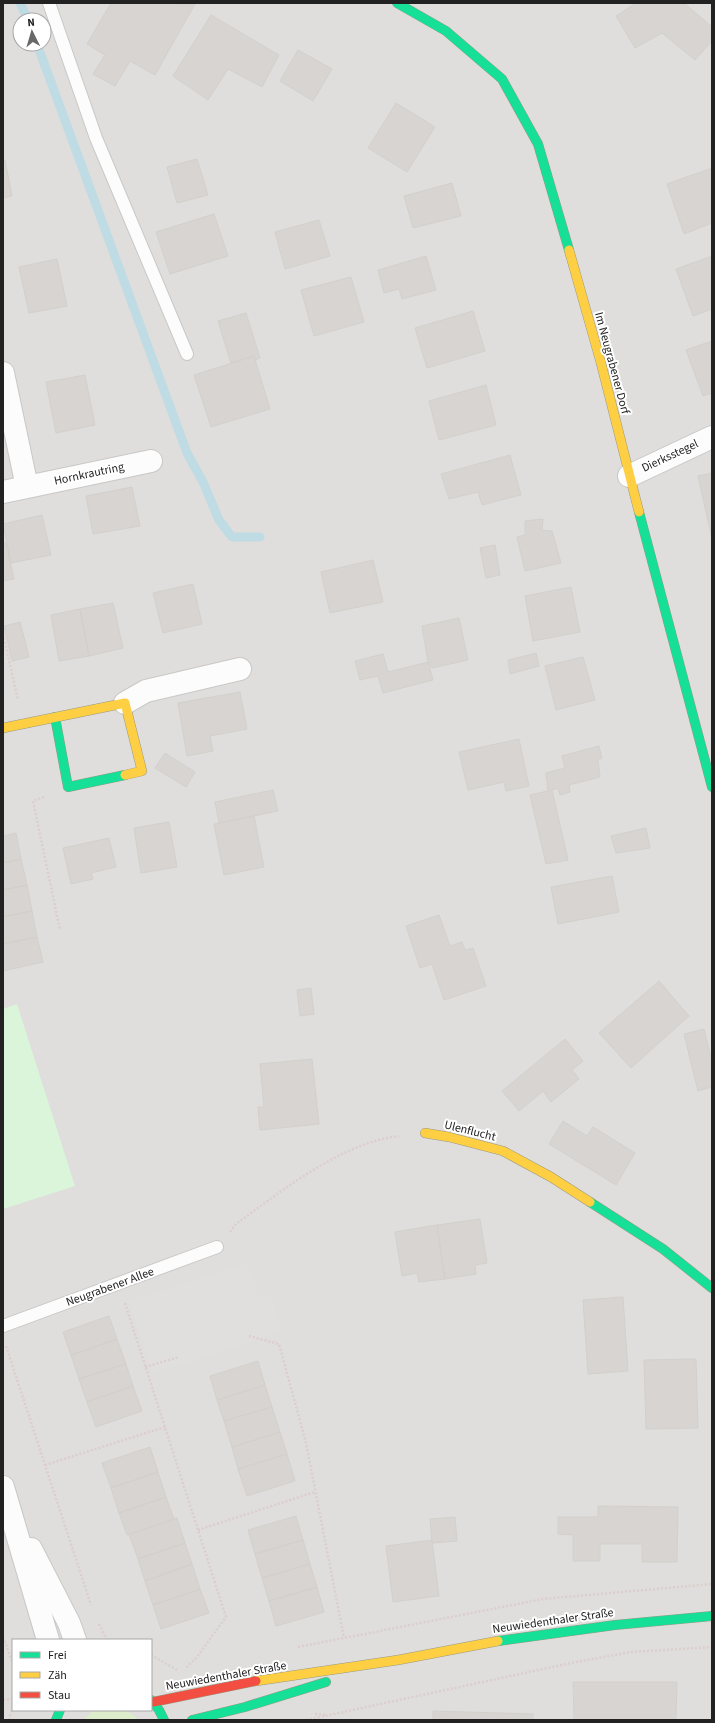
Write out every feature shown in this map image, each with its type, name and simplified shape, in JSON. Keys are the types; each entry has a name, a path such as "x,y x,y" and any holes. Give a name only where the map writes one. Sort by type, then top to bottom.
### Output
{"street":[{"name":"Im Neugrabener Dorf","path":"397,3 446,31 502,79 538,144 598,352 629,476 712,787"},
{"path":"3,373 27,487"},
{"name":"Dierksstegel","path":"629,476 712,437"},
{"name":"Hornkrautring","path":"3,492 151,461"},
{"path":"3,728 125,703 146,691 240,669"},
{"path":"55,717 68,787 142,771 125,703"},
{"name":"Ulenflucht","path":"425,1133 450,1137 503,1151 551,1177 663,1248 712,1288"},
{"path":"5,1494 48,1639"},
{"path":"5,1494 69,1623 75,1639"},
{"name":"Neuwiedenthaler Straße","path":"152,1701 239,1684 398,1660 504,1640 615,1625 712,1616"},
{"name":"Neuwiedenthaler Straße","path":"192,1720 245,1708 398,1660"},
{"path":"152,1701 164,1720"}],"lane":[{"path":"49,3 96,138 187,354"},
{"name":"Neugrabener Allee","path":"3,1326 217,1247"}],"path":[{"path":"3,634 23,724"},
{"path":"60,930 32,801 68,787"},
{"name":"Ulenflucht","path":"217,1247 236,1224 306,1175 357,1147 386,1138 425,1133"},
{"path":"118,1284 226,1617 197,1657 181,1672 188,1671"},
{"path":"249,1336 280,1344 306,1443 344,1638"},
{"path":"5,1343 92,1607"},
{"path":"145,1367 179,1357"},
{"path":"45,1465 165,1427"},
{"path":"198,1530 316,1492"},
{"path":"292,1648 543,1599 712,1584"},
{"path":"98,1621 107,1639"},
{"path":"3,1637 12,1661"},
{"path":"306,1720 571,1663 631,1652 712,1647"},
{"path":"9,1720 12,1708"}],"shaded area":[{"path":"3,3 712,3 712,1720 3,1720"},
{"path":"248,1263 259,1298 270,1295 282,1331 153,1373 129,1301"}],"green space":[{"path":"17,1004 75,1186 3,1209 3,1009"},
{"path":"93,1711 126,1711 134,1715 139,1720 83,1720"}],"building":[{"path":"111,3 195,4 155,75 130,61 115,86 93,74 105,55 87,44"},
{"path":"636,3 684,3 712,27 712,41 695,60 662,33 635,48 616,16"},
{"path":"211,15 279,55 262,87 228,69 208,100 173,76"},
{"path":"298,50 332,69 313,101 280,81"},
{"path":"396,103 435,127 407,172 368,148"},
{"path":"197,159 208,195 177,203 167,167"},
{"path":"3,160 5,160 12,196 3,198"},
{"path":"712,168 712,223 684,234 667,184"},
{"path":"452,183 461,216 413,228 404,196"},
{"path":"214,214 228,256 170,274 156,232"},
{"path":"319,220 330,256 285,269 275,232"},
{"path":"426,256 436,290 402,299 399,289 384,293 378,270"},
{"path":"712,256 712,309 693,316 676,269"},
{"path":"57,259 67,306 29,313 19,267"},
{"path":"351,277 364,322 314,336 301,290"},
{"path":"473,311 485,351 427,368 415,328"},
{"path":"246,313 260,358 255,360 254,356 231,363 218,321"},
{"path":"712,341 712,393 703,396 686,350"},
{"path":"254,356 270,409 211,427 194,375"},
{"path":"85,375 95,425 56,433 46,382"},
{"path":"486,385 496,425 439,440 429,401"},
{"path":"510,455 521,495 482,505 478,492 449,499 441,474"},
{"path":"712,473 712,539 698,476"},
{"path":"132,487 140,526 93,534 86,496"},
{"path":"42,515 51,555 11,563 3,524"},
{"path":"543,519 542,530 552,531 561,563 525,571 517,537 525,535 525,521"},
{"path":"3,543 6,543 14,579 3,581"},
{"path":"495,545 500,575 486,578 480,548"},
{"path":"373,560 383,602 330,613 321,572"},
{"path":"193,584 202,624 163,633 153,593"},
{"path":"571,587 580,632 533,641 525,596"},
{"path":"113,603 123,648 89,656 80,609"},
{"path":"80,609 89,656 59,661 51,615"},
{"path":"459,618 468,660 432,668 428,662 422,626"},
{"path":"20,622 29,657 12,661 4,626"},
{"path":"536,653 539,666 510,674 508,660"},
{"path":"383,654 388,672 428,662 433,680 383,693 378,676 360,680 355,661"},
{"path":"583,657 595,700 556,710 545,666"},
{"path":"240,692 247,729 210,736 213,751 187,756 178,703"},
{"path":"519,739 529,786 506,791 504,782 468,790 459,752"},
{"path":"599,746 602,758 598,760 600,777 569,785 570,792 560,795 558,788 552,790 568,860 546,864 530,795 548,791 546,773 565,768 562,756"},
{"path":"165,753 195,772 186,787 155,768"},
{"path":"273,790 278,811 219,823 215,802"},
{"path":"254,816 264,867 224,875 214,824"},
{"path":"169,822 177,867 141,873 134,828"},
{"path":"646,828 650,848 616,853 611,836"},
{"path":"16,833 21,859 3,863 3,836"},
{"path":"109,838 116,867 91,873 93,879 71,884 63,848"},
{"path":"21,859 27,885 3,890 3,863"},
{"path":"612,876 619,912 558,924 551,887"},
{"path":"27,885 32,911 3,917 3,890"},
{"path":"32,911 37,937 3,944 3,917"},
{"path":"439,915 450,946 462,942 465,950 473,948 486,986 444,1000 432,964 420,968 406,926"},
{"path":"37,937 43,962 3,971 3,944"},
{"path":"659,981 689,1016 631,1068 599,1033"},
{"path":"311,988 314,1014 300,1016 297,990"},
{"path":"704,1029 712,1062 712,1087 698,1091 684,1034"},
{"path":"565,1039 583,1061 572,1070 579,1079 551,1102 543,1091 519,1111 502,1091"},
{"path":"312,1059 319,1124 260,1130 258,1107 264,1107 260,1064"},
{"path":"563,1121 587,1136 593,1127 635,1153 616,1185 549,1144"},
{"path":"480,1219 487,1263 475,1265 476,1274 445,1279 437,1225"},
{"path":"437,1225 445,1279 419,1282 417,1273 402,1276 395,1232"},
{"path":"623,1297 628,1371 588,1374 583,1300"},
{"path":"109,1316 117,1339 71,1355 63,1332"},
{"path":"117,1339 126,1364 79,1379 71,1355"},
{"path":"696,1359 698,1428 646,1429 644,1360"},
{"path":"258,1361 265,1385 217,1400 210,1376"},
{"path":"126,1364 133,1386 87,1402 79,1379"},
{"path":"265,1385 272,1407 224,1421 217,1400"},
{"path":"133,1386 142,1411 96,1427 87,1402"},
{"path":"272,1407 280,1432 232,1447 224,1421"},
{"path":"280,1432 287,1454 238,1469 232,1447"},
{"path":"150,1447 158,1472 111,1488 102,1463"},
{"path":"287,1454 295,1481 247,1496 238,1469"},
{"path":"158,1472 166,1497 119,1513 111,1488"},
{"path":"166,1497 174,1519 127,1535 119,1513"},
{"path":"598,1506 678,1507 677,1562 642,1562 642,1544 600,1544 600,1561 573,1561 573,1535 558,1534 558,1517 598,1517"},
{"path":"296,1516 303,1540 255,1554 248,1530"},
{"path":"455,1517 457,1541 432,1543 430,1519"},
{"path":"177,1518 185,1543 138,1559 129,1534"},
{"path":"303,1540 310,1564 262,1578 255,1554"},
{"path":"432,1540 439,1596 393,1602 386,1546"},
{"path":"185,1543 192,1564 145,1581 138,1559"},
{"path":"192,1564 200,1589 153,1605 145,1581"},
{"path":"310,1564 317,1587 269,1601 262,1578"},
{"path":"317,1587 324,1612 276,1626 269,1601"},
{"path":"200,1589 209,1613 161,1629 153,1605"},
{"path":"573,1682 677,1682 676,1720 574,1720"},
{"path":"433,1711 533,1714 533,1720 433,1720"}],"waterway":[{"path":"20,3 24,12"},
{"path":"40,52 187,453 203,482 219,520 232,537 260,537"}],"traffic: fast":[{"path":"397,3 446,31 502,79 538,144 569,250"},
{"path":"639,512 712,787"},
{"path":"55,717 68,787 125,775"},
{"path":"590,1202 663,1249 712,1288"},
{"path":"498,1641 615,1625 712,1616"},
{"path":"192,1720 245,1707 326,1682"},
{"path":"152,1701 164,1720"},
{"path":"56,1720 60,1711"}],"traffic: slow":[{"path":"569,250 601,363 639,512"},
{"path":"3,728 125,703 142,771 125,775"},
{"path":"425,1133 449,1137 503,1151 551,1177 590,1202"},
{"path":"256,1681 398,1660 498,1641"}],"traffic: jam":[{"path":"153,1702 256,1681"}]}
